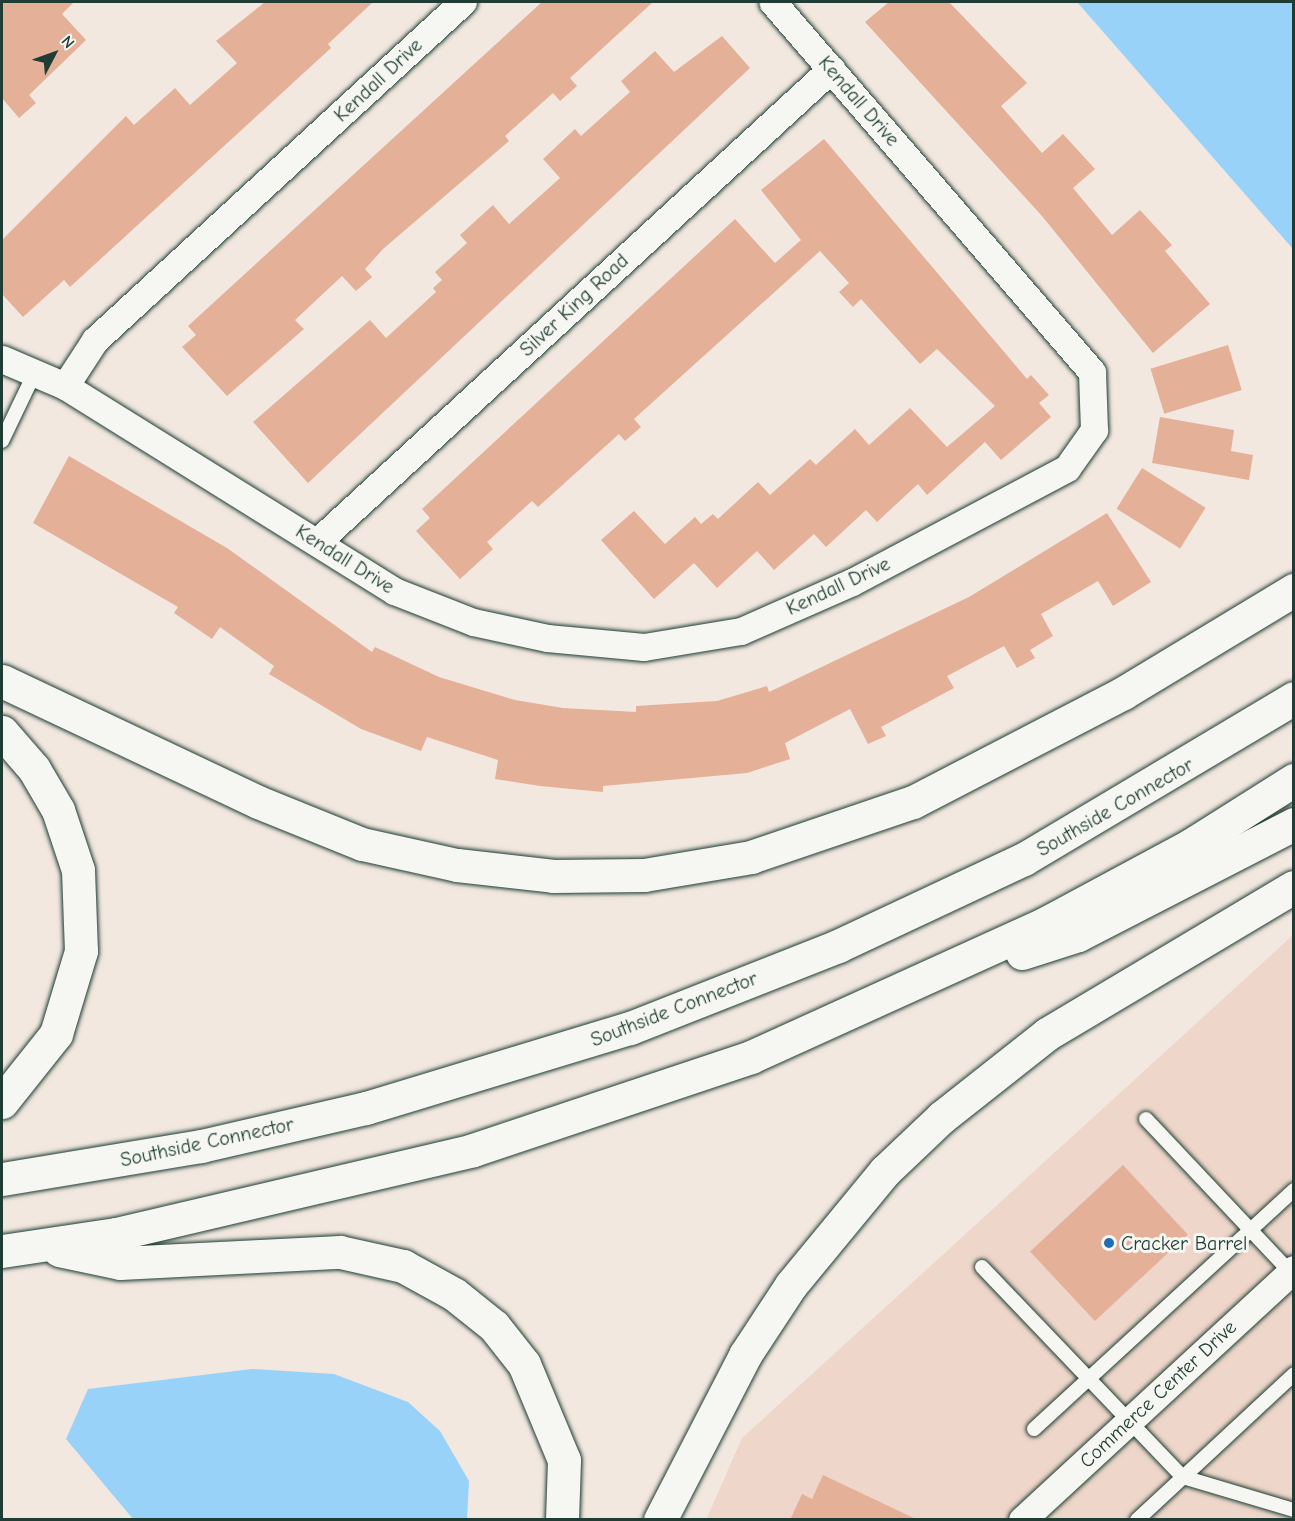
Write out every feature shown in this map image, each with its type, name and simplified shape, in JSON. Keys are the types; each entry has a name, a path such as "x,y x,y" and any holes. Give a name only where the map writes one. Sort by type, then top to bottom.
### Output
{"main road":[{"path":"2,681 258,802 362,844 457,865 553,876 644,875 751,857 913,802 1123,693 1293,590"},
{"path":"931,903 1293,675"},
{"name":"Southside Connector","path":"2,1179 201,1146 516,1065 816,955 1024,859 1293,698"},
{"path":"2,732 34,769 58,810 78,870 81,951 56,1034 2,1102"},
{"path":"2,1251 40,1246 243,1206 473,1150 751,1057 906,990 1191,845 1293,780"},
{"path":"906,990 1078,935 1293,824"},
{"path":"660,1520 745,1355 784,1295 885,1171 942,1117 1047,1034 1293,887"},
{"path":"40,1246 120,1263 340,1252 403,1266 454,1294 494,1326 524,1364 564,1460 562,1520"}],"street":[{"name":"Kendall Drive","path":"65,386 95,340 463,2"},
{"name":"Kendall Drive","path":"15,362 65,386 394,591 473,622 546,638 644,647 741,631 852,582 1067,468 1094,430 1092,372 773,2"},
{"name":"Silver King Road","path":"317,542 831,69"},
{"name":"Commerce Center Drive","path":"1022,1520 1292,1270"}],"lane":[{"path":"2,441 15,362"},
{"path":"1146,1119 1250,1230 1292,1270"},
{"path":"1034,1429 1293,1190"},
{"path":"982,1266 1126,1424 1183,1477 1293,1510"},
{"path":"1137,1520 1293,1374"}],"shaded area":[{"path":"1293,935 1293,1519 706,1520 742,1438"}],"water":[{"path":"1077,2 1293,2 1293,249"},
{"path":"252,1369 334,1374 408,1402 440,1431 469,1481 467,1519 133,1519 66,1439 88,1389"}],"building":[{"path":"2,2 74,2 62,14 86,40 29,95 36,103 19,118 2,98"},
{"path":"265,2 373,2 328,44 331,48 70,287 64,280 23,317 2,294 2,240 126,116 134,125 175,88 190,105 237,63 216,41"},
{"path":"542,2 653,2 570,78 577,86 560,101 553,93 505,136 509,141 383,249 365,269 372,277 356,291 342,276 295,320 304,329 227,396 182,347 196,335 188,326"},
{"path":"889,2 949,2 1027,83 1001,106 1042,153 1063,134 1095,169 1073,188 1112,235 1140,210 1172,245 1165,251 1210,304 1153,353 1042,216 865,22"},
{"path":"722,36 750,68 308,483 253,422 370,320 386,338 436,292 433,288 442,280 435,272 467,243 460,235 493,205 509,224 560,178 543,159 575,129 581,136 630,92 621,81 655,51 674,72"},
{"path":"824,139 1027,379 1031,375 1049,395 1039,403 1051,417 1001,460 985,442 927,495 918,484 877,522 866,510 826,547 814,534 774,570 757,551 717,588 694,563 654,599 601,540 634,511 665,544 695,517 701,524 713,514 718,519 758,482 770,495 810,459 816,465 855,429 869,445 910,408 947,447 995,406 937,349 920,364 861,299 853,307 839,292 849,283 820,251 634,419 641,427 625,441 619,434 538,507 532,501 487,542 493,549 460,579 416,531 430,518 422,509 735,219 775,263 801,240 761,190"},
{"path":"1228,345 1242,390 1164,414 1151,369"},
{"path":"1160,417 1234,430 1231,451 1253,455 1249,480 1152,463"},
{"path":"69,456 227,548 372,652 375,647 439,677 515,700 563,708 636,712 636,706 717,701 767,686 769,692 969,597 1107,513 1151,582 1113,606 1098,581 1041,614 1053,636 1030,650 1035,658 1017,668 1004,646 947,676 954,688 881,727 886,736 868,744 850,709 785,743 790,759 747,773 603,786 603,792 540,786 495,779 498,760 427,737 421,751 361,729 269,674 274,666 220,627 212,639 174,613 178,607 33,523"},
{"path":"1142,468 1206,508 1180,548 1117,509"},
{"name":"Cracker Barrel","path":"1123,1165 1188,1234 1095,1321 1030,1252"},
{"path":"823,1475 918,1520 790,1520 802,1494 812,1499"}],"place":[{"name":"Cracker Barrel","path":"1109,1243"}]}
